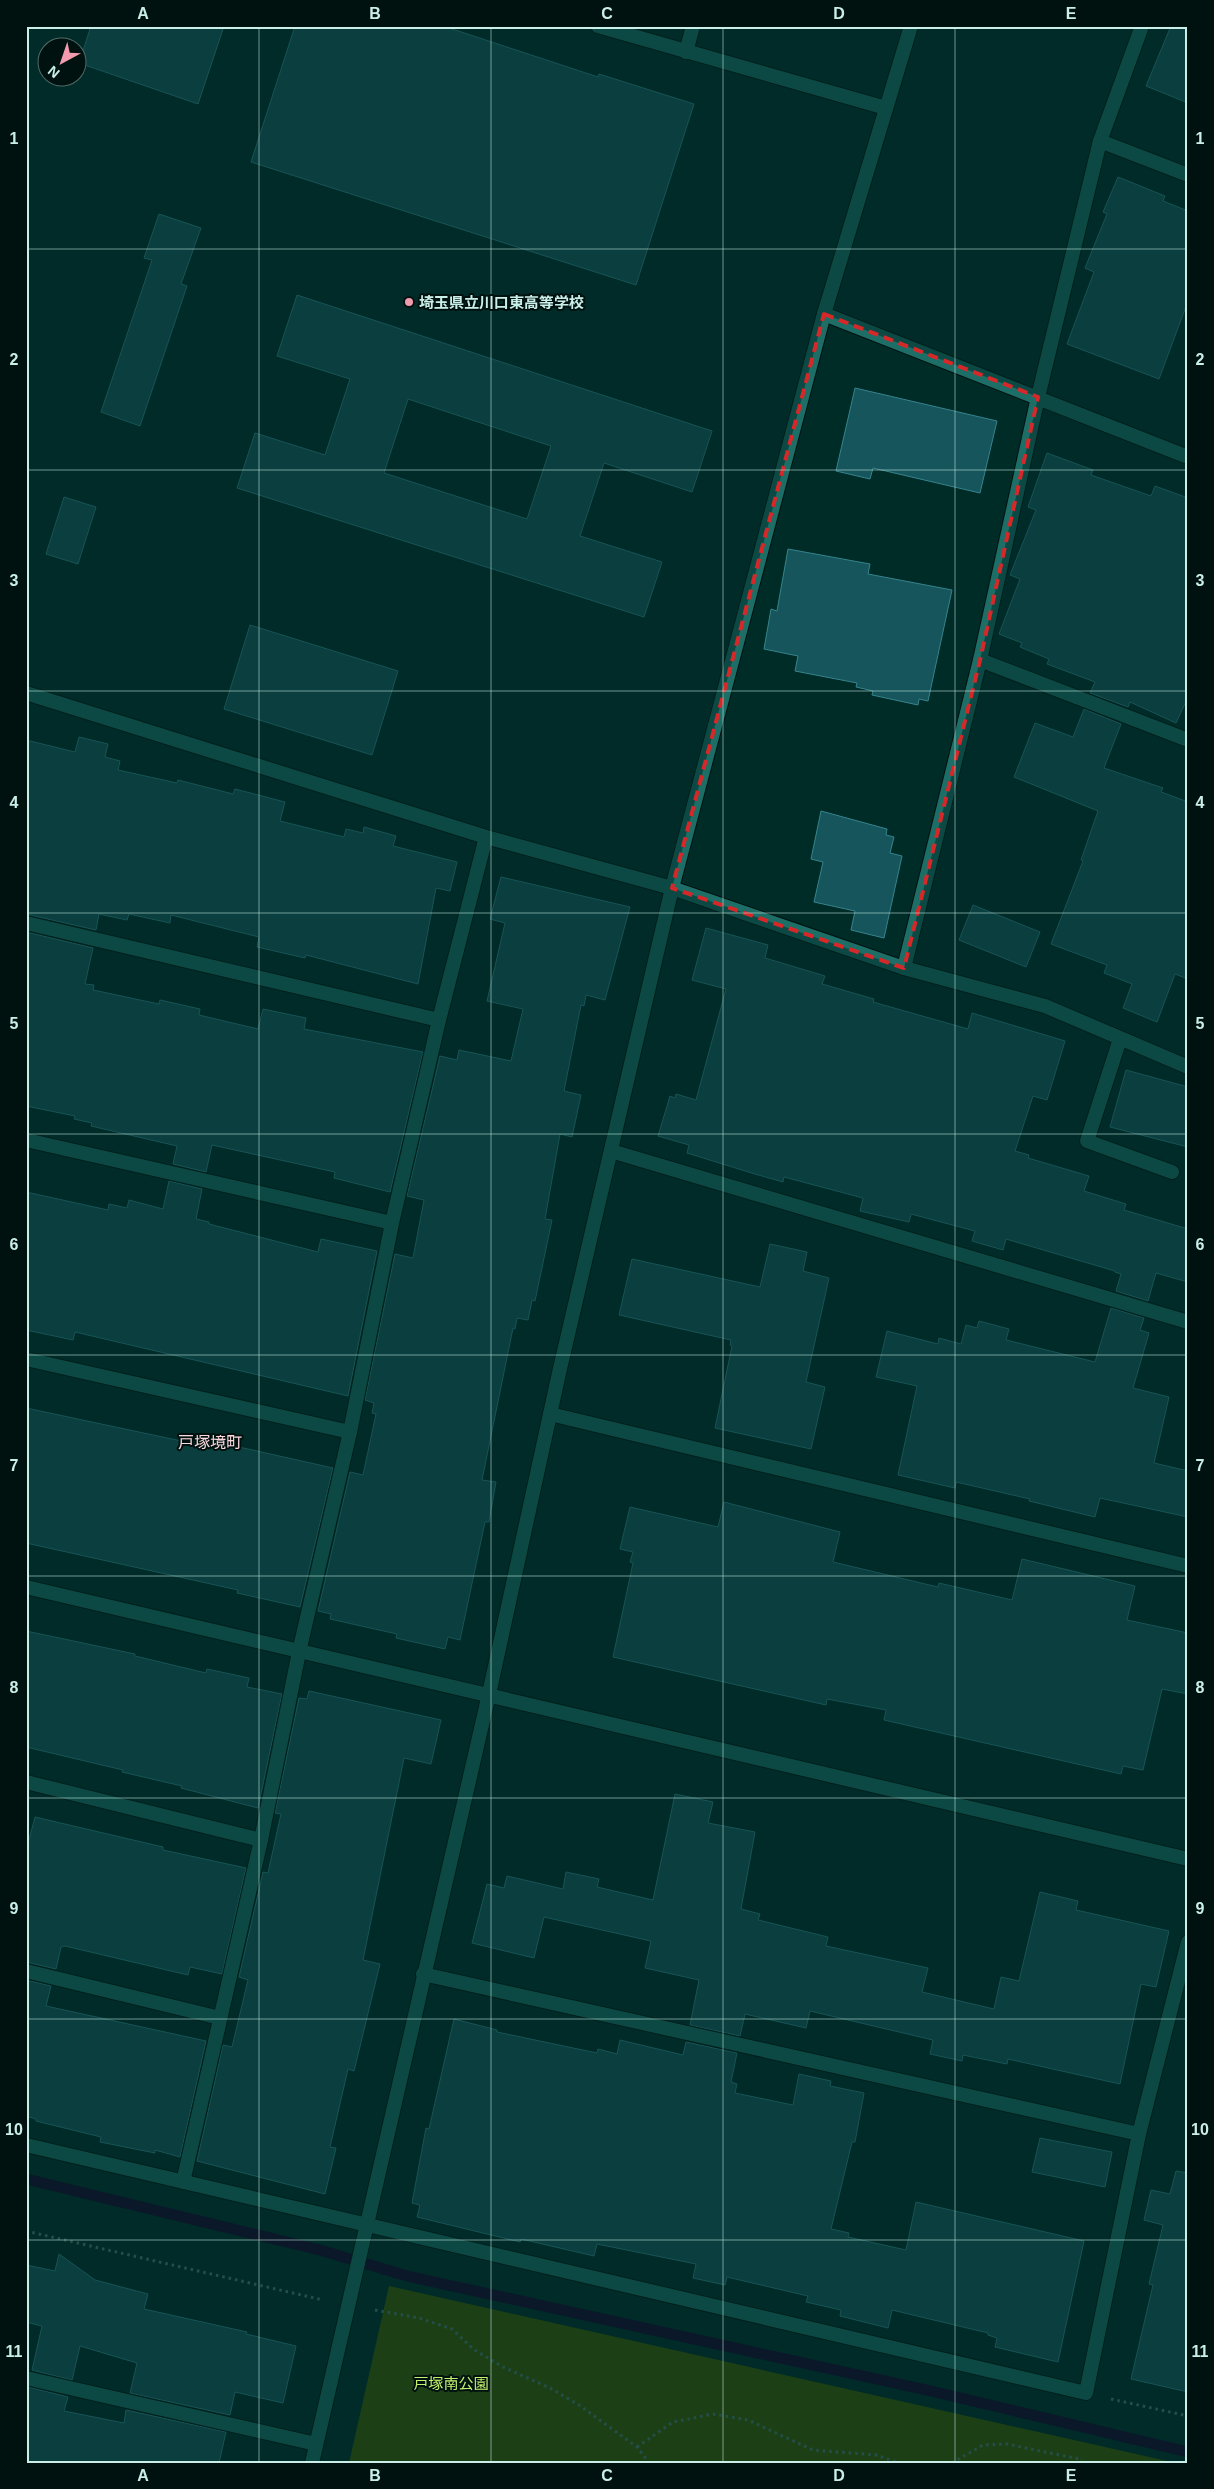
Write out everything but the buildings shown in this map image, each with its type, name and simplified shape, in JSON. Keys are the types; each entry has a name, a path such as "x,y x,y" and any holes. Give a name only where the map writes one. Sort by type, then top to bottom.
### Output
{"street":[{"path":"598,26 886,108"},
{"path":"686,52 693,26"},
{"path":"312,2463 489,1694 550,1414 672,888 824,314 911,26"},
{"path":"904,968 980,660 1038,397 1100,141 1142,26"},
{"path":"1100,141 1188,175"},
{"path":"824,314 1188,457"},
{"path":"980,660 1188,740"},
{"path":"26,694 486,837 672,888 904,968 1045,1006 1188,1067"},
{"path":"183,2182 262,1840 299,1652 350,1432 392,1223 439,1020 486,837"},
{"path":"26,923 439,1020"},
{"path":"1120,1039 1087,1141 1172,1172"},
{"path":"26,1140 392,1223"},
{"path":"611,1151 1188,1322"},
{"path":"26,1359 350,1432"},
{"path":"550,1414 1188,1566"},
{"path":"26,1587 1188,1859"},
{"path":"26,1782 262,1840"},
{"path":"26,2145 1086,2394 1139,2134 1188,1942"},
{"path":"26,1972 220,2018"},
{"path":"424,1974 1139,2134"},
{"path":"26,2378 316,2444"}],"path":[{"path":"26,2231 348,2306 419,2318 452,2329 473,2349 503,2367 550,2388 580,2405 637,2447 649,2463"},
{"path":"1086,2394 1188,2416"},
{"path":"637,2447 673,2422 713,2414 748,2420 813,2450 876,2455 899,2463"},
{"path":"952,2463 983,2445 1007,2444 1079,2459 1083,2463"}],"highlighted area":[{"path":"824,314 1038,397 980,660 904,968 672,888"}],"green space":[{"name":"戸塚南公園","path":"389,2286 1176,2463 349,2463"}],"waterway":[{"path":"26,2179 320,2250 407,2276 931,2391 1188,2452"}],"place":[{"name":"埼玉県立川口東高等学校","path":"409,302"}],"district":[{"name":"戸塚境町","path":"210,1442"}]}
